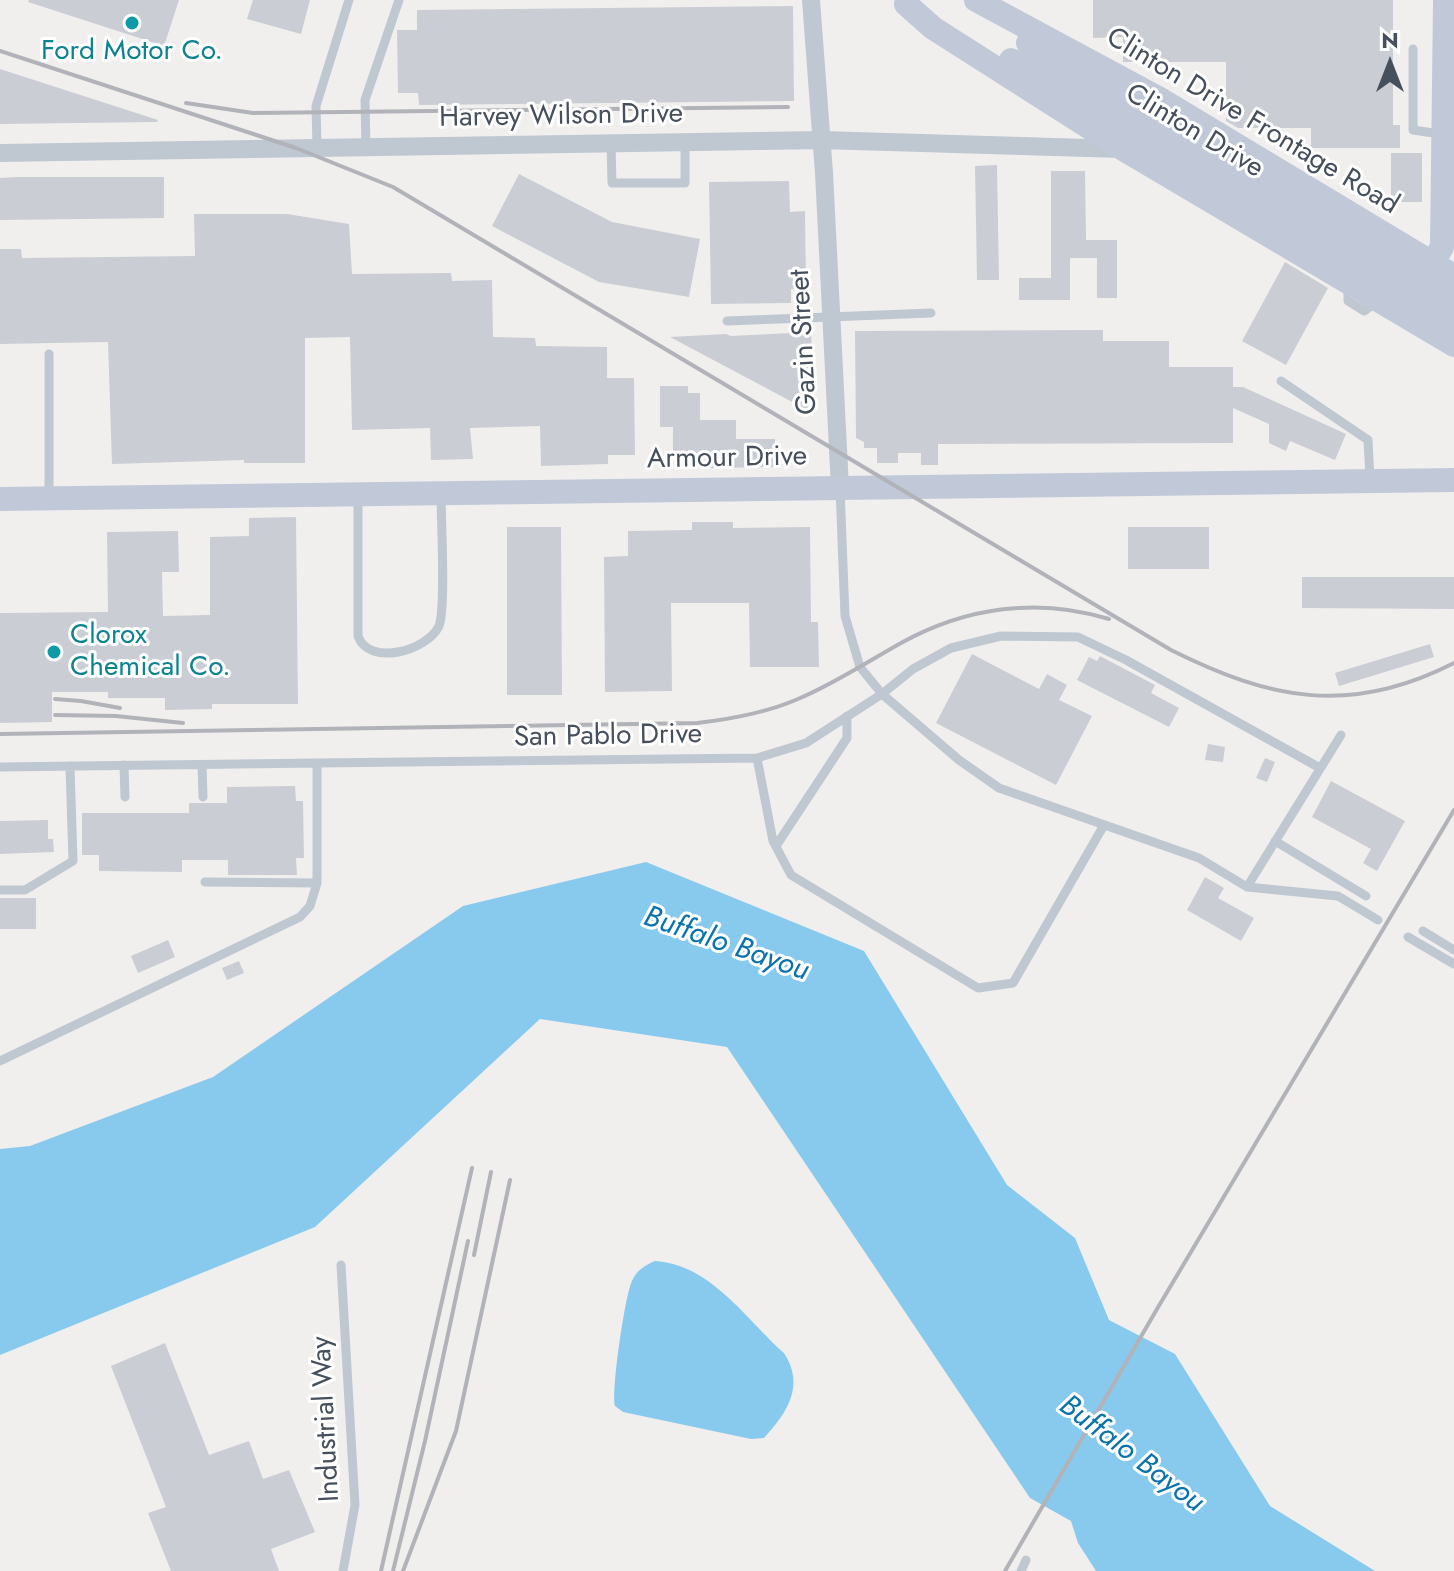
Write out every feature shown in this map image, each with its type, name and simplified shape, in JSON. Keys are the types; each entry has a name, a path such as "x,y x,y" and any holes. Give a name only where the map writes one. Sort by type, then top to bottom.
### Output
{"street":[{"name":"Gazin Street","path":"811,0 822,140 840,488"},
{"name":"Clinton Drive","path":"969,0 1356,264 1454,300"},
{"name":"Clinton Drive Frontage Road","path":"976,0 1160,99 1454,276"},
{"path":"1402,314 1442,247 1448,225 1445,0"},
{"name":"Clinton Drive","path":"903,2 1041,76 1454,322"},
{"path":"903,2 933,28 1123,149 1356,264 1378,299 1454,345"},
{"name":"Harvey Wilson Drive","path":"0,153 822,140 1123,149"},
{"name":"Armour Drive","path":"0,499 1454,480"}],"lane":[{"path":"317,147 316,106 349,0"},
{"path":"366,147 365,100 399,0"},
{"path":"1413,49 1413,130 1447,145"},
{"path":"611,144 612,183 685,183 685,144"},
{"path":"727,321 931,313"},
{"path":"49,354 49,498"},
{"path":"1281,381 1368,440 1370,481"},
{"name":"Gazin Street","path":"840,488 845,616 860,667 882,694 959,760 999,788 1199,858 1247,887"},
{"path":"358,492 358,636 362,646 371,652 418,647 429,640 437,629 441,619 441,492"},
{"name":"San Pablo Drive","path":"0,767 757,758 806,743 882,694 913,669 951,648 1001,636 1078,637 1126,660 1320,768"},
{"path":"776,846 847,738 847,716"},
{"path":"1341,735 1247,887 1338,896 1378,920"},
{"path":"757,758 776,846 791,875 978,988 1013,983 1104,825"},
{"path":"0,1061 300,917 310,906 317,883 317,763"},
{"path":"124,765 125,797"},
{"path":"202,765 203,797"},
{"path":"0,890 25,890 73,861 70,766"},
{"path":"1275,841 1366,896"},
{"path":"205,882 317,883"},
{"path":"1423,931 1454,950"},
{"path":"1408,937 1454,964"},
{"name":"Industrial Way","path":"341,1265 355,1505 343,1571"},
{"path":"1021,1571 1026,1560"}],"water":[{"name":"Buffalo Bayou","path":"646,862 864,951 1007,1185 1075,1238 1109,1320 1175,1354 1270,1506 1375,1571 1096,1571 1078,1543 1071,1521 1030,1498 727,1047 540,1019 315,1227 0,1355 0,1149 30,1146 213,1077 463,906"},
{"path":"655,1261 675,1264 710,1282 784,1353 793,1376 791,1398 764,1438 751,1439 623,1412 615,1406 617,1364 629,1290 638,1271"}],"building":[{"name":"Ford Motor Co.","path":"29,0 179,0 164,46"},
{"path":"253,0 310,0 301,34 247,19"},
{"path":"1093,0 1393,0 1393,125 1400,125 1400,148 1311,148 1311,128 1238,128 1226,121 1226,62 1123,62 1123,37 1093,38"},
{"path":"793,6 794,101 419,105 418,93 398,93 397,30 417,30 417,10"},
{"path":"0,69 158,120 0,124"},
{"path":"1391,153 1422,153 1422,202 1391,202"},
{"path":"997,165 999,280 977,280 975,166"},
{"path":"1051,171 1085,171 1086,240 1117,240 1117,298 1097,298 1097,258 1070,258 1070,300 1019,300 1019,278 1051,278"},
{"path":"519,174 612,222 700,239 689,297 599,282 492,226"},
{"path":"164,177 164,218 0,220 0,178"},
{"path":"789,181 790,212 805,211 806,289 791,289 791,303 711,304 709,182"},
{"path":"194,214 287,214 349,224 352,274 451,273 452,281 492,280 493,337 535,338 536,346 607,347 607,378 634,378 635,455 608,455 608,464 541,466 540,426 470,428 473,459 431,460 430,428 352,430 350,337 305,338 305,463 244,463 244,460 112,464 108,342 0,344 0,249 21,249 22,258 195,256"},
{"path":"1285,262 1328,288 1286,365 1242,341"},
{"path":"1103,330 1103,341 1169,341 1169,367 1233,367 1233,387 1243,387 1346,434 1335,460 1290,441 1286,451 1269,443 1269,424 1233,408 1233,443 938,444 938,465 921,465 921,453 898,453 898,463 877,463 877,448 864,448 864,442 856,438 855,331"},
{"path":"811,332 815,414 670,337 731,336"},
{"path":"660,386 688,386 688,393 700,393 700,420 736,420 736,439 775,439 775,467 707,468 707,455 673,455 673,427 660,427"},
{"path":"296,517 298,704 212,704 212,709 165,710 165,698 108,698 108,692 52,692 52,722 0,723 0,613 108,612 107,532 178,531 179,572 162,572 163,616 210,615 210,537 249,536 249,518"},
{"path":"692,522 733,522 733,528 810,527 811,622 818,622 819,667 750,667 749,603 671,603 672,691 605,692 604,557 628,556 628,531 692,530"},
{"path":"507,527 561,527 562,695 507,695"},
{"path":"1128,527 1209,527 1209,569 1128,569"},
{"path":"1302,577 1454,577 1454,609 1302,608"},
{"path":"1430,644 1434,657 1339,686 1335,673"},
{"path":"972,654 1039,689 1047,674 1067,685 1059,700 1092,716 1056,785 936,723"},
{"path":"1100,656 1155,685 1151,693 1179,708 1169,727 1077,680 1089,657 1097,661"},
{"path":"1208,744 1225,747 1223,762 1205,760"},
{"path":"1265,758 1275,762 1267,782 1256,778"},
{"path":"1331,781 1405,821 1377,871 1363,863 1371,849 1312,817"},
{"path":"295,786 296,801 303,801 304,858 296,858 297,875 228,875 228,860 182,860 182,872 99,871 99,855 82,855 82,813 189,813 189,803 227,803 227,787"},
{"path":"48,820 48,839 53,839 54,852 0,854 0,821"},
{"path":"1205,877 1224,888 1218,898 1254,918 1241,941 1187,910"},
{"path":"0,898 36,898 36,929 0,929"},
{"path":"168,940 175,957 138,973 131,956"},
{"path":"239,961 244,973 227,980 222,968"},
{"path":"165,1343 209,1455 249,1441 263,1479 289,1470 315,1532 271,1549 279,1571 171,1571 148,1513 166,1507 111,1366"}],"railway":[{"path":"0,51 296,148 393,187 1171,650 1208,667 1277,690 1311,695 1345,695 1416,680 1454,663"},
{"path":"186,103 253,113 788,107"},
{"path":"0,734 697,723 749,715 786,704 824,687 926,631 977,614 1029,607 1056,608 1109,619"},
{"path":"55,699 120,708"},
{"path":"55,715 116,716 183,723"},
{"path":"1005,1571 1454,810"},
{"path":"381,1571 472,1168"},
{"path":"474,1255 491,1172"},
{"path":"403,1571 456,1431 510,1180"},
{"path":"393,1571 468,1241"}],"place":[{"name":"Ford Motor Co.","path":"132,23"},
{"name":"Clorox Chemical Co.","path":"54,652"}]}
